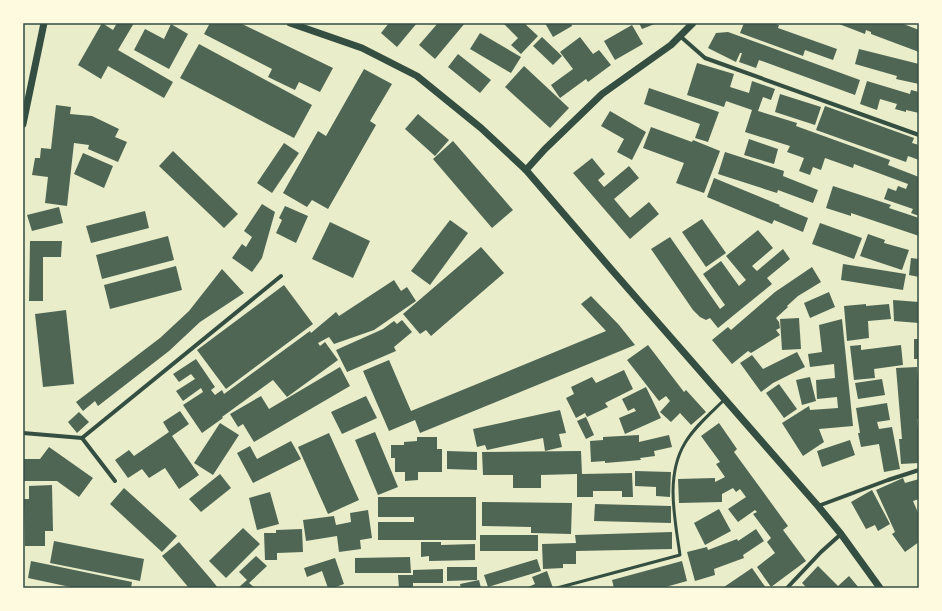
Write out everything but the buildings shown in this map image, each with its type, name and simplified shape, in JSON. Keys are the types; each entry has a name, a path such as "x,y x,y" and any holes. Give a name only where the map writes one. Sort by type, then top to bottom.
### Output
{"street":[{"path":"23,124 44,23"},
{"path":"290,23 362,48 417,76 481,128 526,170 818,506 841,534 880,588"},
{"path":"526,170 545,149 602,94 671,45 693,23"},
{"path":"680,36 705,58 919,136"},
{"path":"23,433 82,438 281,276"},
{"path":"82,438 115,481"},
{"path":"818,506 919,470"},
{"path":"787,588 821,552 841,534"}],"lane":[{"path":"557,588 680,555 674,504 674,478 679,457 685,443 699,425 725,400"}]}
